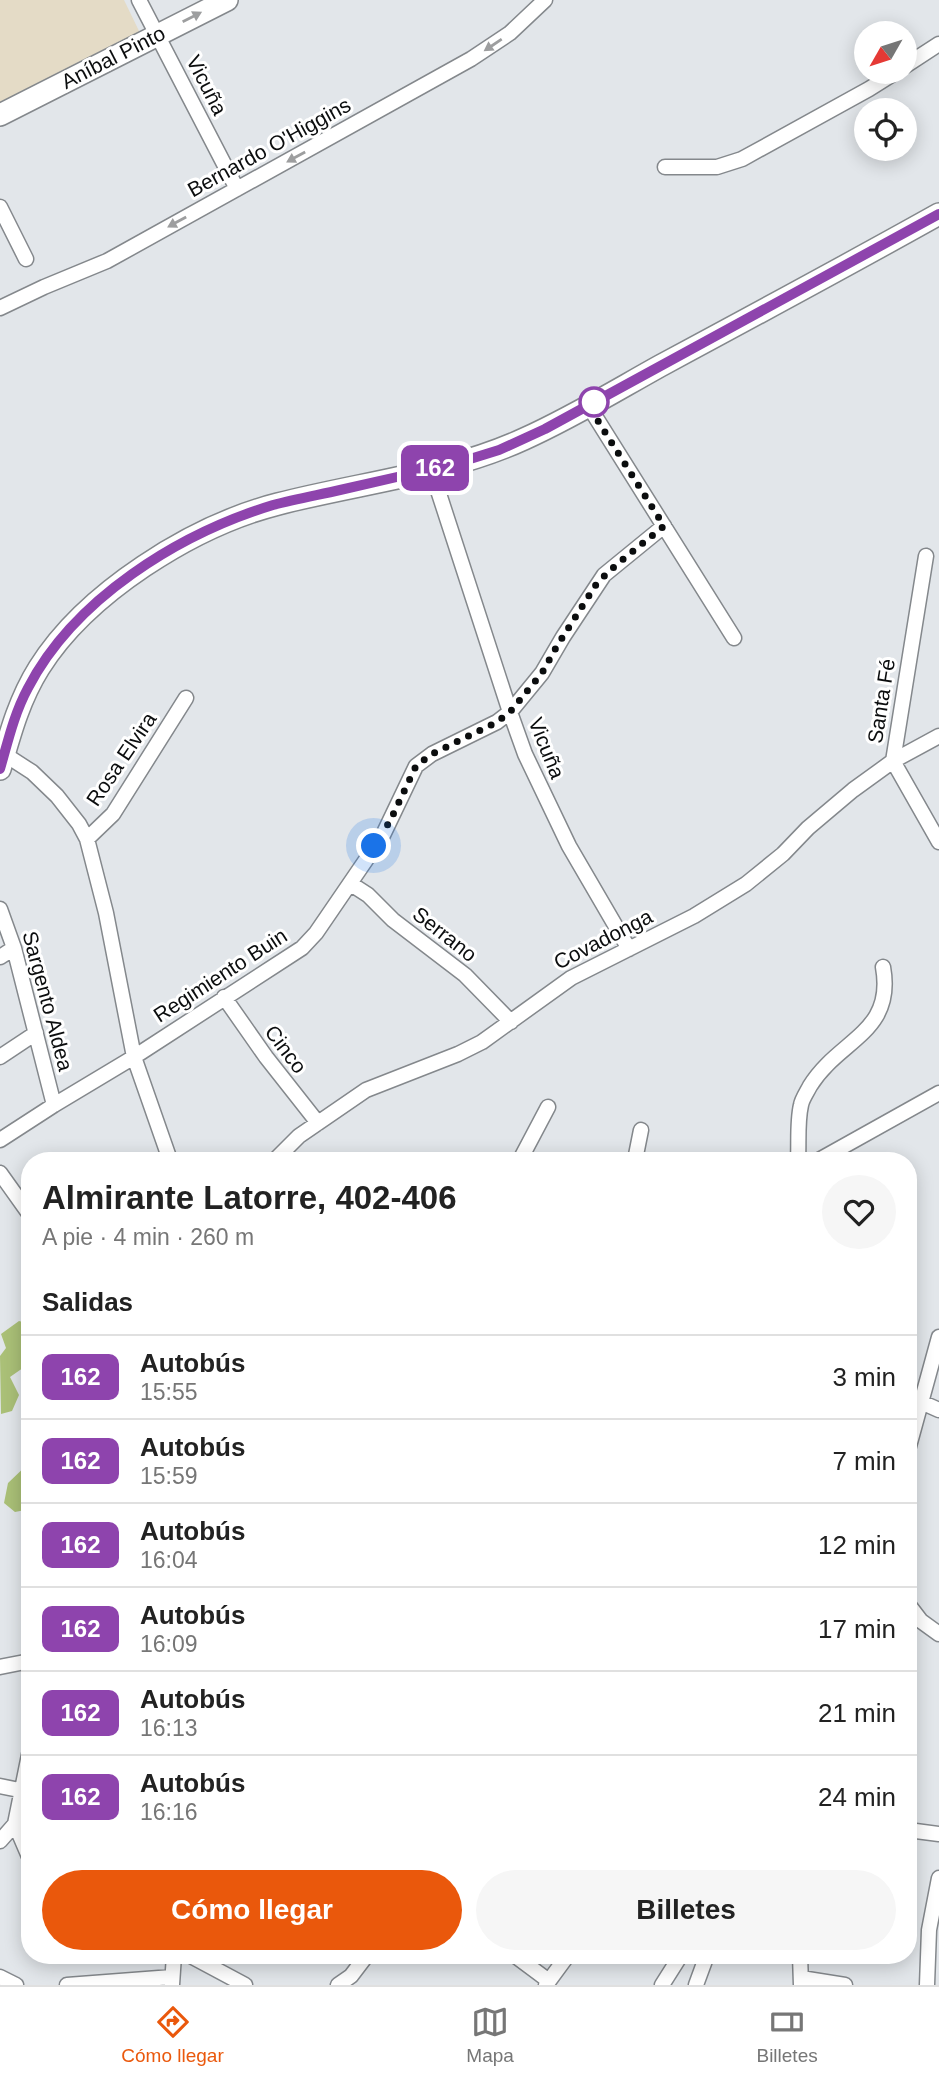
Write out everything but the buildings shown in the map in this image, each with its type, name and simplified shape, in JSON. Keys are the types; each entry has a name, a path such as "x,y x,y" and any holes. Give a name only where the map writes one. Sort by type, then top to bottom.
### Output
{"main road":[{"name":"Aníbal Pinto","path":"0,115 227,0"},
{"path":"2,761 27,690 50,651 93,607 141,568 186,541 245,514 275,504 431,469 511,445 774,306 939,214"}],"street":[{"name":"Vicuña","path":"139,0 237,189"},
{"name":"Bernardo O'Higgins","path":"0,308 44,286 107,261 471,59 510,33 545,0"},
{"path":"917,58 939,44"},
{"path":"665,166 718,167 742,159 877,84"},
{"path":"0,207 26,259"},
{"path":"588,405 734,638"},
{"name":"Vicuña","path":"431,469 526,754 587,879 629,949"},
{"name":"Regimiento Buin","path":"0,1140 134,1057 302,947 316,933 383,835 416,766 432,754 497,722 510,712 542,673 597,583 664,526"},
{"name":"Santa Fé","path":"926,556 893,761 939,841"},
{"name":"Rosa Elvira","path":"88,839 113,814 186,698"},
{"name":"Covadonga","path":"282,1152 318,1123 366,1090 471,1048 584,970 694,916 746,884 783,854 830,808 893,761 939,736"},
{"path":"2,761 32,772 69,809 88,839 106,913 134,1057 167,1152"},
{"name":"Serrano","path":"351,884 464,975 511,1022"},
{"name":"Sargento Aldea","path":"0,909 14,948 54,1105"},
{"path":"0,957 14,948"},
{"path":"799,1152 801,1105 821,1070 865,1032 877,1017 884,998 883,967"},
{"name":"Cinco","path":"224,997 266,1057 318,1123"},
{"path":"0,1057 36,1033"},
{"path":"833,1152 939,1093"},
{"path":"524,1152 548,1107"},
{"path":"637,1152 641,1130"},
{"path":"0,1172 21,1202"},
{"path":"917,1417 939,1337"},
{"path":"921,1402 939,1410"},
{"path":"917,1615 939,1634"},
{"path":"0,1667 21,1663"},
{"path":"0,1786 21,1790"},
{"path":"0,1841 15,1824 21,1804"},
{"path":"15,1824 21,1838"},
{"path":"917,1831 939,1834"},
{"path":"927,1985 929,1930 939,1878"},
{"path":"206,1964 245,1985"},
{"path":"338,1985 355,1981 363,1964"},
{"path":"525,1964 547,1983 561,1964"},
{"path":"662,1985 675,1964"},
{"path":"696,1985 704,1964"},
{"path":"800,1964 801,1982 845,1985"},
{"path":"0,1977 16,1985"},
{"path":"67,1985 172,1981"}],"shaded area":[{"path":"0,0 124,0 140,33 0,104"}],"green space":[{"path":"21,1322 21,1369 10,1377 19,1395 12,1411 1,1414 0,1356 6,1348 1,1334"},
{"path":"21,1471 21,1511 15,1512 4,1503 8,1483"}],"bus line":[{"name":"162","path":"0,769 18,711 50,651 108,593 172,549 215,527 275,504 454,464 522,440 774,306 939,214"}],"route":[{"path":"374,846 383,835 416,766 423,759 497,722 510,712 542,673 597,583 664,526 588,405 594,402"}]}
